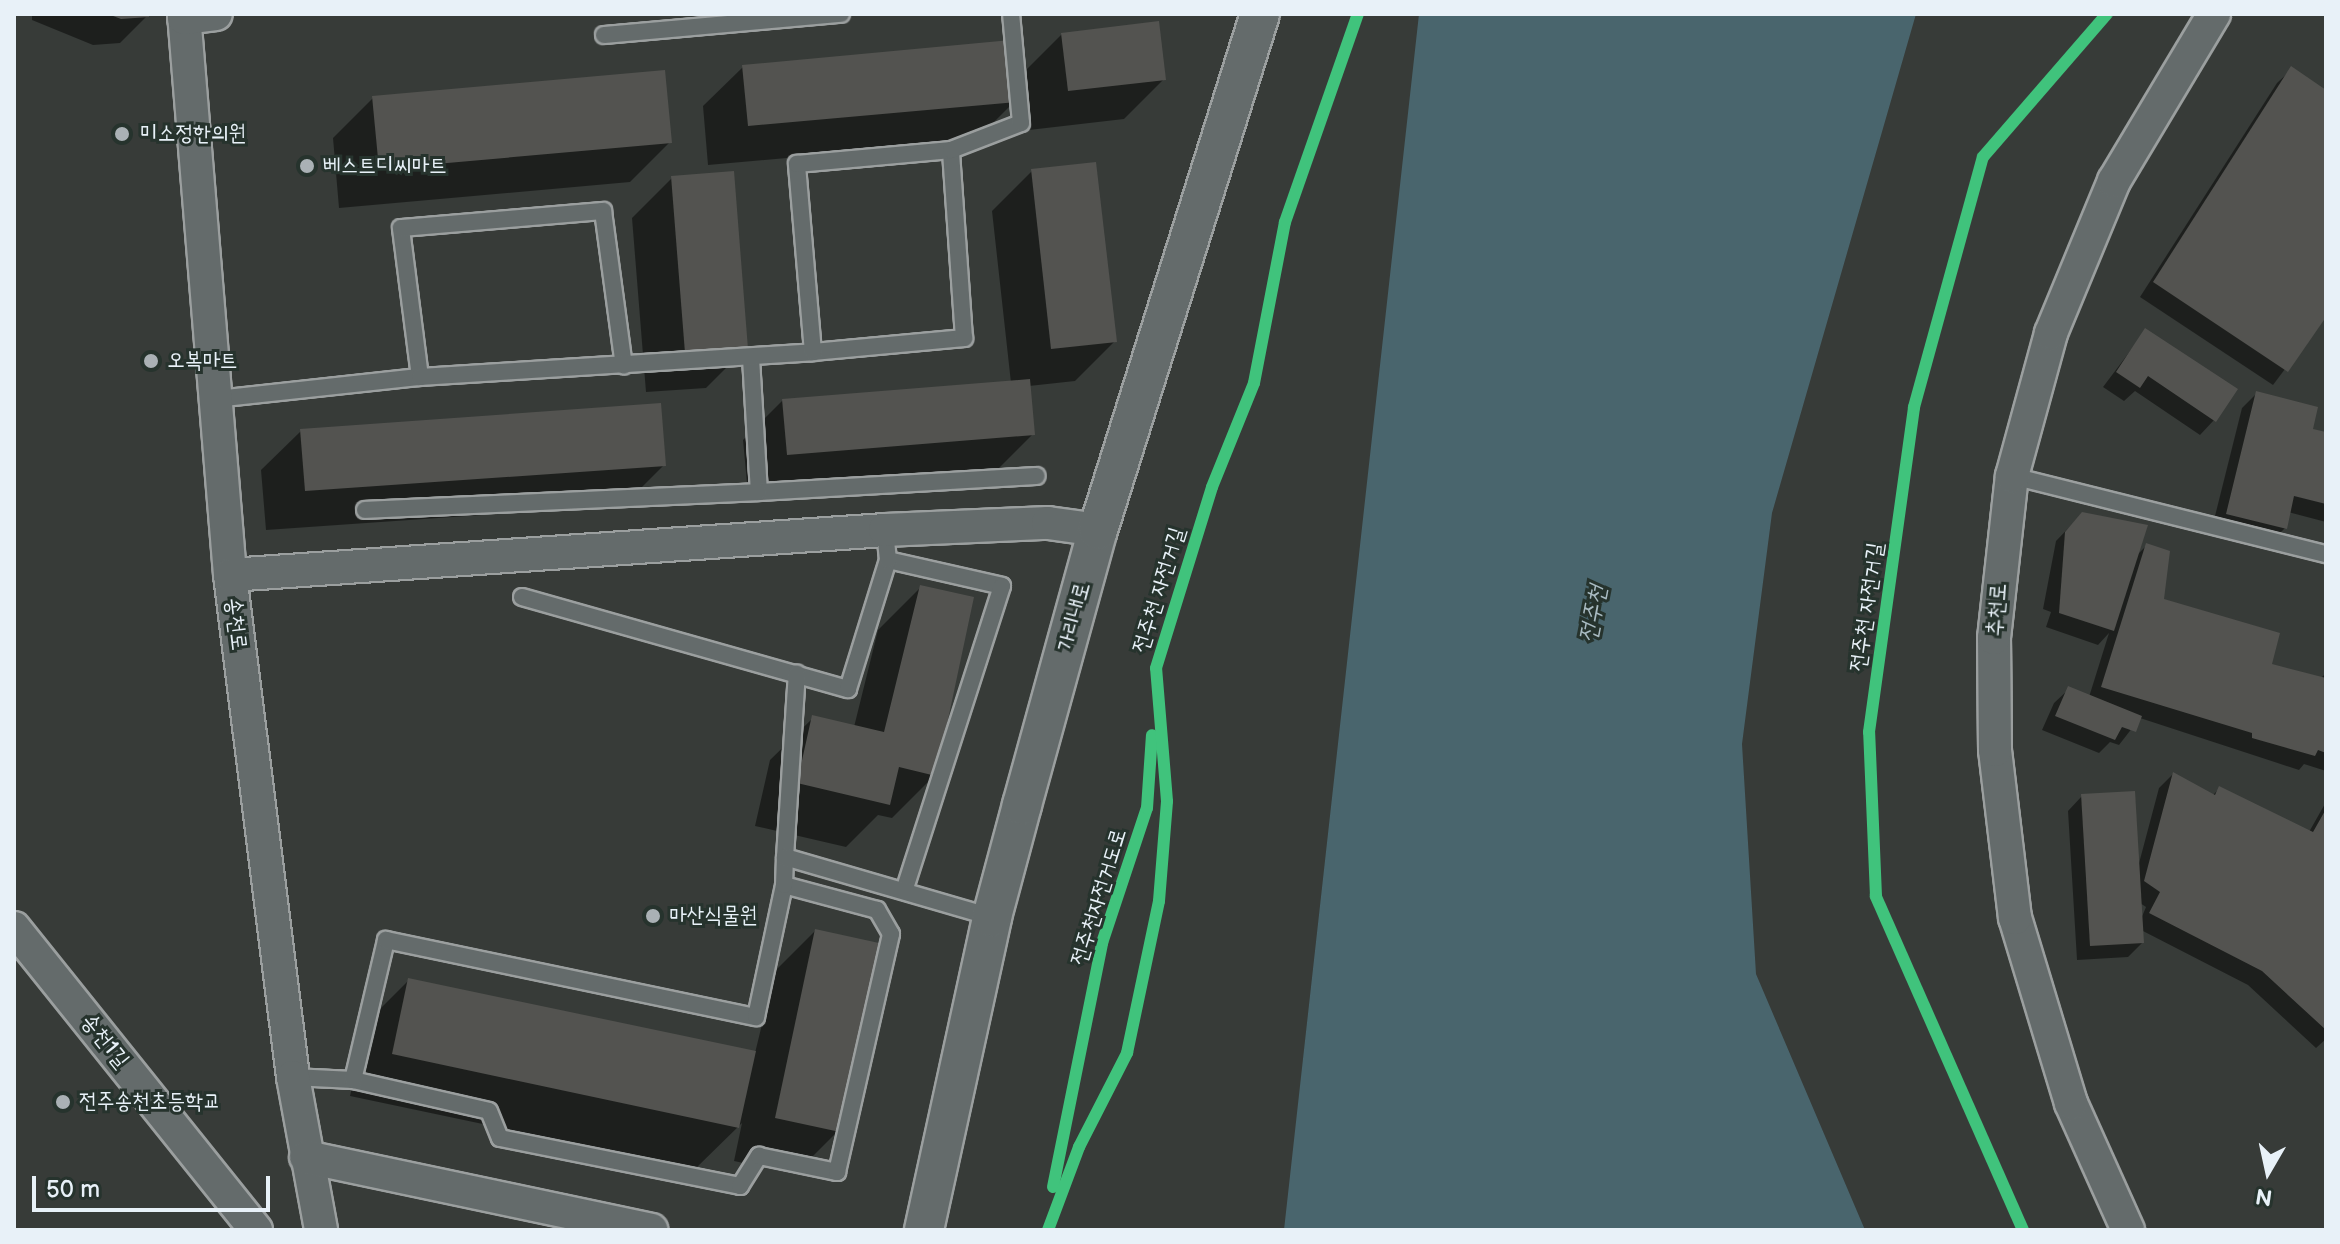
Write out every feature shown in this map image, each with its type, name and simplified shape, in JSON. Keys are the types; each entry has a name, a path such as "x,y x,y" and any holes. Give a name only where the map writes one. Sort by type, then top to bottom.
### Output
{"street":[{"path":"184,16 216,14"},
{"name":"가리내로","path":"924,1230 992,917 1098,530 1260,14"},
{"name":"추천로","path":"2128,1230 2071,1103 2032,984 2013,904 1995,750 1994,638 2012,476 2051,333 2114,181 2214,14"},
{"name":"송천로","path":"184,16 230,575 293,1077 321,1230"},
{"path":"230,575 886,545 1048,523 1098,530"},
{"name":"송천1길","path":"14,928 256,1230"},
{"path":"306,1157 651,1230"}],"lane":[{"path":"604,35 841,14"},
{"path":"813,352 797,164 951,150 1021,123 1011,14"},
{"path":"216,399 420,377 751,358 964,338 951,150"},
{"path":"420,377 401,228 603,211 624,366"},
{"path":"751,358 759,492"},
{"path":"365,510 1037,476"},
{"path":"2012,476 2326,554"},
{"path":"522,597 848,689 886,545 1002,586 905,889"},
{"path":"353,1080 386,940 756,1017 784,885 797,673"},
{"path":"785,857 905,889 992,917"},
{"path":"293,1077 353,1080 489,1111 500,1138 740,1186 759,1156 837,1172 891,934 877,910 784,885"}],"water":[{"name":"전주천","path":"1419,14 1916,14 1772,513 1742,744 1756,974 1865,1230 1284,1230"}],"building":[{"path":"108,14 149,14 149,17 121,19"},
{"path":"1159,21 1166,80 1068,91 1061,33"},
{"path":"1011,40 1017,102 748,126 742,65"},
{"path":"2291,66 2326,90 2326,317 2288,372 2153,282"},
{"path":"665,70 672,143 379,169 372,96"},
{"path":"1096,162 1117,342 1051,349 1031,169"},
{"path":"734,171 748,349 685,353 671,176"},
{"path":"2145,328 2238,389 2216,422 2148,376 2140,388 2116,372"},
{"path":"1030,379 1035,435 787,455 782,399"},
{"path":"2256,391 2318,407 2313,429 2326,432 2326,504 2294,496 2287,529 2226,514"},
{"path":"661,403 666,466 305,491 300,429"},
{"path":"2082,512 2148,525 2114,631 2059,613 2065,532"},
{"path":"2146,543 2170,551 2164,599 2280,633 2272,664 2326,678 2326,753 2318,750 2315,756 2252,738 2252,733 2101,687"},
{"path":"920,585 974,597 936,776 899,767 890,805 797,783 812,715 884,732"},
{"path":"2068,686 2142,716 2136,732 2122,727 2115,740 2055,716"},
{"path":"2173,772 2215,795 2219,786 2313,832 2326,809 2326,1030 2262,971 2149,913 2160,892 2144,881"},
{"path":"2135,791 2144,943 2090,946 2081,794"},
{"path":"815,929 879,943 840,1132 775,1118"},
{"path":"408,978 756,1051 739,1128 392,1054"}],"cycle path":[{"name":"전주천 자전거길","path":"1048,1230 1079,1147 1127,1053 1159,901 1167,801 1156,668 1212,487 1254,383 1285,222 1358,14"},
{"name":"전주천 자전거길","path":"2023,1230 1876,896 1869,732 1914,407 1983,157 2107,14"},
{"name":"전주천자전거도로","path":"1053,1187 1102,943 1147,808 1152,735"}],"place":[{"name":"미소정한의원","path":"122,134"},
{"name":"베스트디씨마트","path":"307,166"},
{"name":"오복마트","path":"151,361"},
{"name":"마산식물원","path":"653,916"},
{"name":"전주송천초등학교","path":"63,1102"}]}
